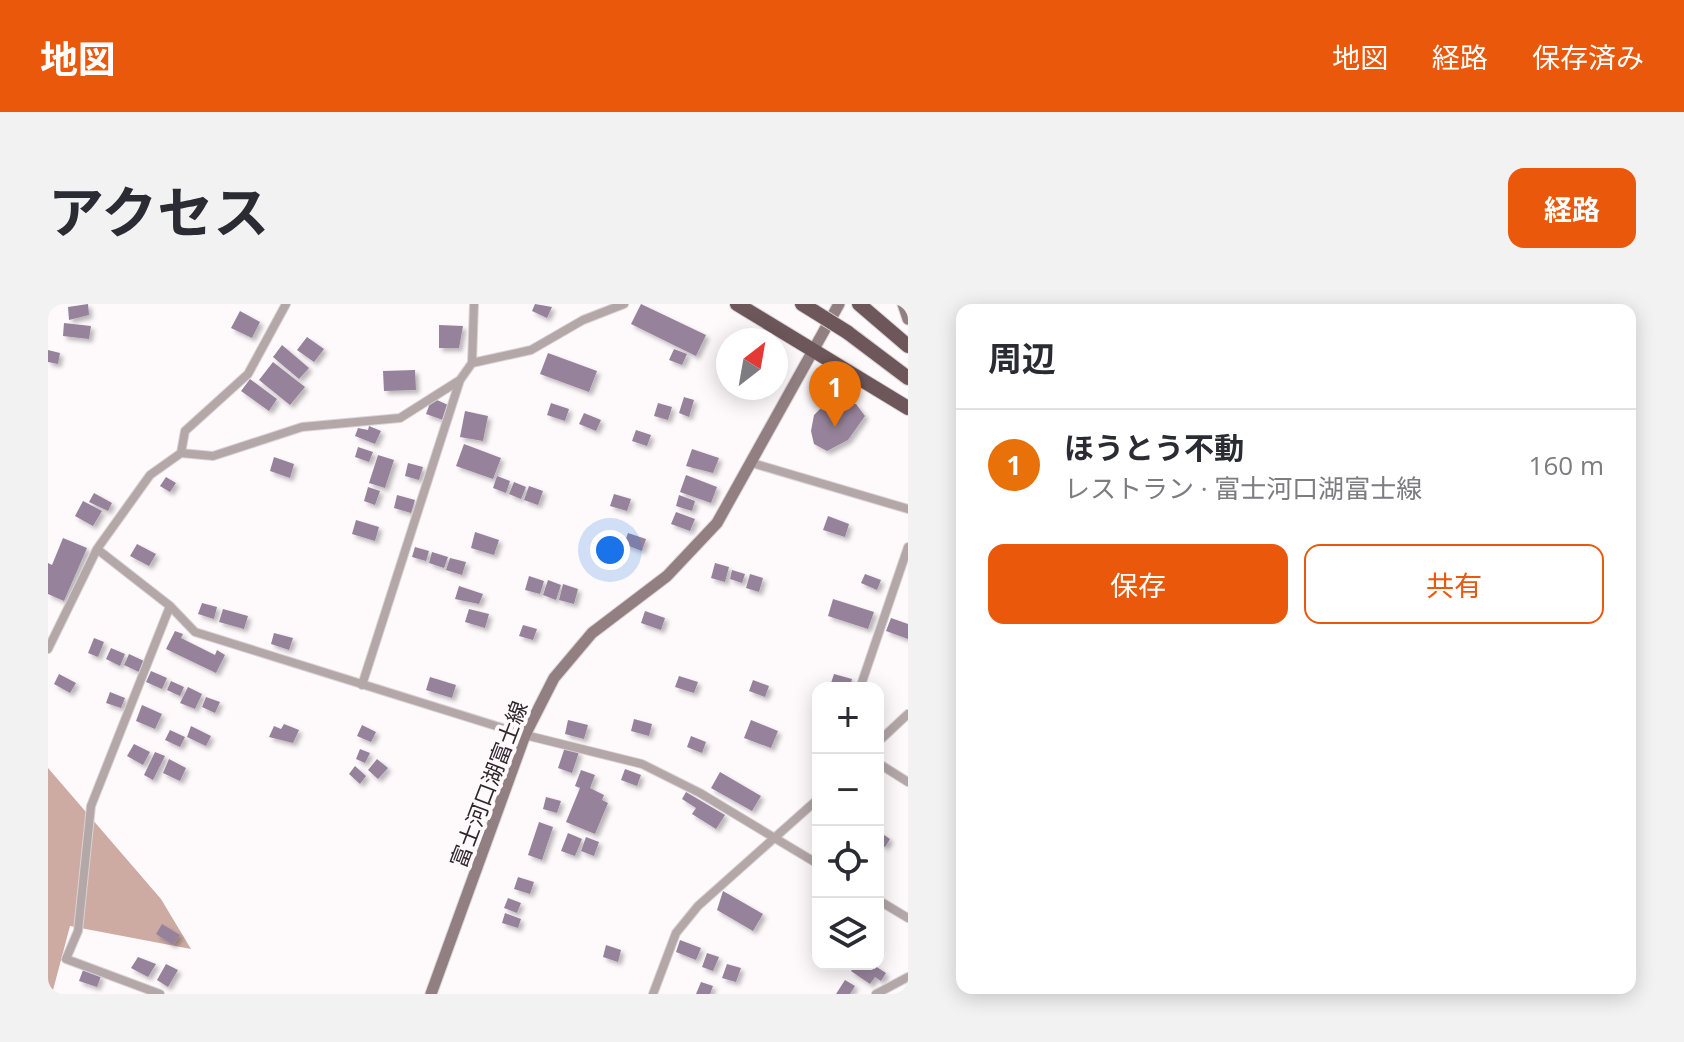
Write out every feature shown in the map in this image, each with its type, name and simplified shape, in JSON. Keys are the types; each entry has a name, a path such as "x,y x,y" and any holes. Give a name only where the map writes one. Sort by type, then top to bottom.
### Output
{"highway":[{"path":"737,304 816,349 908,408"},
{"path":"802,304 847,332 908,378"},
{"path":"859,304 908,346"}],"main road":[{"name":"富士河口湖富士線","path":"431,994 537,706 572,654 614,614 667,576 698,547 717,523 839,304"},
{"path":"903,304 908,319"}],"street":[{"path":"181,453 185,431 248,374 286,304"},
{"path":"362,685 460,380 472,363 474,304"},
{"path":"472,363 531,350 583,320 624,304"},
{"path":"48,649 97,549 150,475 181,453 213,456 302,427 400,418 460,380"},
{"path":"752,463 908,509"},
{"path":"862,682 908,547"},
{"path":"97,549 170,606 195,632 525,735 642,764 700,793 812,860"},
{"path":"160,994 66,959 78,931 91,806 170,606"},
{"path":"884,736 908,714"},
{"path":"884,767 908,782"},
{"path":"653,994 676,933 717,885 812,805"},
{"path":"884,904 908,918"},
{"path":"876,994 908,977"}],"shaded area":[{"path":"48,768 161,899 191,949 70,926 52,994 48,994"}],"building":[{"path":"88,304 89,315 69,320 68,307"},
{"path":"535,304 552,307 547,318 532,311"},
{"path":"641,304 706,335 696,356 631,324"},
{"path":"240,311 260,322 252,338 231,328"},
{"path":"64,323 91,326 89,339 63,336"},
{"path":"439,325 463,326 459,348 439,348"},
{"path":"307,337 324,349 314,362 297,350"},
{"path":"282,345 309,368 299,379 273,357"},
{"path":"674,349 687,354 682,365 669,360"},
{"path":"48,350 60,353 58,364 48,362"},
{"path":"548,353 597,371 589,392 540,374"},
{"path":"273,362 305,387 290,405 259,380"},
{"path":"415,370 416,390 384,391 383,371"},
{"path":"250,379 277,399 269,411 241,391"},
{"path":"684,397 694,400 689,417 679,413"},
{"path":"437,400 448,405 443,420 426,414 430,403"},
{"path":"551,403 569,409 565,421 547,415"},
{"path":"658,403 672,407 668,420 654,416"},
{"path":"826,403 856,404 865,416 848,440 827,451 814,444 811,431 814,415"},
{"path":"465,411 488,416 483,441 460,437"},
{"path":"584,413 601,420 596,431 579,424"},
{"path":"369,426 381,431 375,444 355,436 358,428 368,430"},
{"path":"636,430 651,435 647,446 632,441"},
{"path":"464,444 501,458 493,479 456,466"},
{"path":"358,447 373,452 369,462 355,457"},
{"path":"692,449 719,458 713,473 686,466"},
{"path":"378,455 394,460 385,488 369,483"},
{"path":"274,457 294,464 290,478 270,471"},
{"path":"408,463 423,467 419,480 405,476"},
{"path":"686,475 717,487 711,503 680,492"},
{"path":"497,476 510,481 506,493 493,488"},
{"path":"166,477 176,483 170,492 160,486"},
{"path":"514,482 526,487 521,499 509,494"},
{"path":"529,486 543,491 538,505 524,500"},
{"path":"368,487 380,491 375,505 364,501"},
{"path":"94,493 112,503 108,511 89,502"},
{"path":"614,494 631,499 627,511 610,506"},
{"path":"397,495 415,500 411,513 394,508"},
{"path":"679,495 695,501 692,511 676,506"},
{"path":"83,501 102,511 93,526 75,516"},
{"path":"676,512 695,519 690,531 671,524"},
{"path":"828,516 849,524 845,537 823,530"},
{"path":"356,520 379,527 375,541 352,534"},
{"path":"475,532 499,540 494,555 471,548"},
{"path":"628,533 646,539 642,551 624,544"},
{"path":"63,538 87,548 64,601 48,594 48,563 52,565"},
{"path":"137,544 156,554 149,566 130,556"},
{"path":"415,547 429,551 426,561 412,557"},
{"path":"432,552 448,557 444,568 429,563"},
{"path":"450,558 466,562 462,575 446,570"},
{"path":"715,563 729,567 725,582 711,578"},
{"path":"732,570 745,574 742,583 730,579"},
{"path":"750,574 763,578 759,592 746,588"},
{"path":"865,574 881,580 877,590 861,583"},
{"path":"529,576 544,581 540,594 525,590"},
{"path":"548,580 561,585 556,600 543,595"},
{"path":"563,584 578,589 574,604 559,600"},
{"path":"459,586 483,594 479,604 455,599"},
{"path":"833,599 874,612 868,629 828,616"},
{"path":"202,603 217,607 214,619 198,614"},
{"path":"223,609 248,616 244,629 219,622"},
{"path":"469,609 489,614 485,628 465,622"},
{"path":"645,611 665,618 661,630 641,623"},
{"path":"891,618 908,624 908,639 886,631"},
{"path":"523,625 537,629 533,640 519,636"},
{"path":"175,631 183,634 181,638 215,655 217,650 225,655 216,673 166,649"},
{"path":"274,633 293,638 289,650 271,644"},
{"path":"94,638 104,642 98,657 88,653"},
{"path":"111,648 125,654 120,666 106,659"},
{"path":"129,654 144,661 139,672 124,665"},
{"path":"151,671 167,678 162,689 146,682"},
{"path":"59,674 76,683 70,693 54,684"},
{"path":"834,674 852,679 851,682 831,682"},
{"path":"679,676 698,682 694,693 675,687"},
{"path":"430,677 456,685 452,698 426,690"},
{"path":"753,680 769,686 765,697 749,691"},
{"path":"171,681 184,687 180,696 167,690"},
{"path":"188,687 202,694 195,709 180,703"},
{"path":"110,692 125,698 121,708 106,703"},
{"path":"206,697 220,702 215,713 202,707"},
{"path":"142,705 162,714 155,729 136,721"},
{"path":"634,719 652,724 649,736 631,731"},
{"path":"568,720 588,725 584,739 565,734"},
{"path":"751,720 778,731 771,748 744,738"},
{"path":"284,724 299,730 293,743 269,737 274,726 281,729"},
{"path":"362,725 376,732 371,742 357,736"},
{"path":"191,726 211,736 206,746 187,737"},
{"path":"170,730 185,737 180,747 165,740"},
{"path":"691,736 706,742 702,753 687,747"},
{"path":"134,744 150,752 143,765 127,756"},
{"path":"565,747 579,752 572,773 558,768"},
{"path":"360,749 370,753 365,763 356,759"},
{"path":"155,752 165,756 153,780 144,775"},
{"path":"169,759 186,768 180,781 163,773"},
{"path":"377,759 388,768 378,779 368,770"},
{"path":"355,766 366,776 360,784 349,774"},
{"path":"625,769 641,775 637,786 621,780"},
{"path":"581,770 595,775 590,788 604,795 602,800 608,803 595,834 566,822 580,788 575,786"},
{"path":"720,772 761,796 752,811 711,788"},
{"path":"686,792 725,815 716,829 692,814 696,808 682,799"},
{"path":"546,797 561,801 557,813 543,809"},
{"path":"539,822 553,827 542,860 528,855"},
{"path":"568,833 582,839 575,856 561,851"},
{"path":"586,837 599,842 594,856 581,851"},
{"path":"518,877 534,882 530,894 514,889"},
{"path":"723,891 763,914 753,931 717,910"},
{"path":"508,898 521,903 517,913 504,908"},
{"path":"505,913 521,919 518,928 502,923"},
{"path":"162,924 180,935 173,945 156,934"},
{"path":"680,940 701,948 696,960 676,952"},
{"path":"606,945 621,950 618,962 603,957"},
{"path":"707,953 719,957 713,971 702,967"},
{"path":"138,957 156,964 148,977 131,968"},
{"path":"166,964 178,970 168,987 157,980"},
{"path":"727,964 741,968 736,982 722,978"},
{"path":"83,970 101,976 97,987 79,981"},
{"path":"881,970 886,973 881,981 875,977 870,984 851,971"},
{"path":"845,980 855,986 850,994 836,994"},
{"path":"701,982 713,986 710,994 696,994"}],"place":[{"name":"ほうとう不動","path":"835,427"}]}
